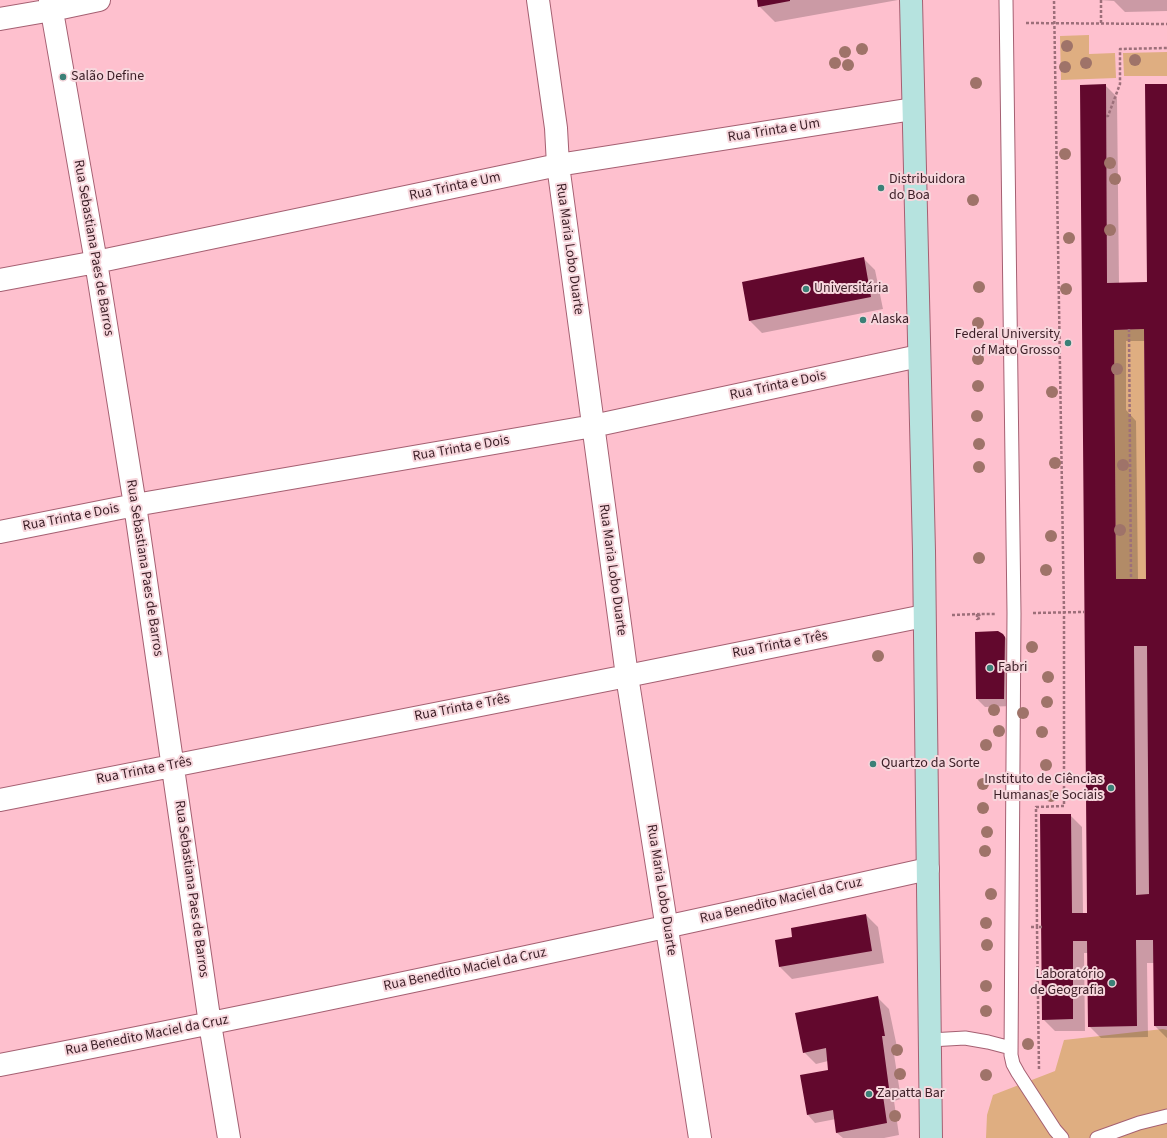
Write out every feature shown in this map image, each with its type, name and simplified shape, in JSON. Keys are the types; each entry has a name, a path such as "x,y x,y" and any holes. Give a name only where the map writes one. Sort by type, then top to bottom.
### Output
{"street":[{"path":"0,19 51,5 99,0"},
{"name":"Rua Maria Lobo Duarte","path":"538,0 556,128 558,165 627,676 700,1138"},
{"path":"911,0 924,551 931,1138"},
{"name":"Rua Sebastiana Paes de Barros","path":"51,5 96,262 135,505 210,1024 228,1138"},
{"name":"Rua Trinta e Um","path":"0,280 96,262 558,165 913,109"},
{"name":"Rua Trinta e Dois","path":"0,532 135,505 593,426 919,356"},
{"name":"Rua Trinta e Três","path":"0,800 924,616"},
{"name":"Rua Benedito Maciel da Cruz","path":"0,1066 210,1024 666,927 928,869"}],"lane":[{"path":"1006,0 1014,613 1012,1048 1013,1064 1055,1130 1062,1138"},
{"path":"930,1040 965,1038 1012,1048"},
{"path":"1097,1138 1139,1123 1167,1116"}],"path":[{"path":"1040,1106 1036,807 1064,806 1063,597 1054,0"},
{"path":"1101,0 1101,25"},
{"path":"1006,23 1101,25 1167,24"},
{"path":"1106,116 1108,116 1120,84 1120,49 1167,48"},
{"path":"1129,330 1131,579"},
{"path":"1012,928 1042,927"}],"shaded area":[{"path":"1089,35 1089,54 1115,53 1116,78 1061,80 1060,36"},
{"path":"1167,52 1167,76 1124,76 1123,53"},
{"path":"1144,329 1146,579 1116,579 1114,330"},
{"path":"1163,1029 1167,1030 1167,1138 986,1138 987,1115 993,1095 1055,1071 1064,1040"}],"building":[{"path":"757,0 790,0 790,1 758,7"},
{"path":"1106,84 1107,283 1147,282 1145,84 1167,84 1167,1026 1154,1026 1153,940 1136,940 1137,1026 1088,1027 1087,941 1073,941 1073,1019 1042,1020 1040,814 1071,814 1072,913 1087,913 1080,85","holes":["1144,329 1146,579 1116,579 1114,330","1134,646 1147,646 1149,894 1136,895"]},
{"name":"Universitária","path":"864,257 871,297 749,321 742,282"},
{"name":"Fabri","path":"998,631 1005,637 1004,699 976,699 975,632"},
{"path":"866,914 872,951 779,967 775,940 792,937 791,928"},
{"path":"878,996 885,1036 882,1036 889,1088 882,1089 887,1123 836,1133 833,1110 807,1115 800,1075 828,1070 826,1048 803,1053 795,1013"}],"place":[{"name":"Salão Define","path":"63,77"},
{"name":"Distribuidora do Boa","path":"881,188"},
{"name":"Universitária","path":"806,289"},
{"name":"Alaska","path":"863,320"},
{"name":"Federal University of Mato Grosso","path":"1068,343"},
{"name":"Fabri","path":"990,668"},
{"name":"Quartzo da Sorte","path":"873,764"},
{"name":"Instituto de Ciências Humanas e Sociais","path":"1111,788"},
{"name":"Laboratório de Geografia","path":"1112,983"},
{"name":"Zapatta Bar","path":"869,1094"}]}
